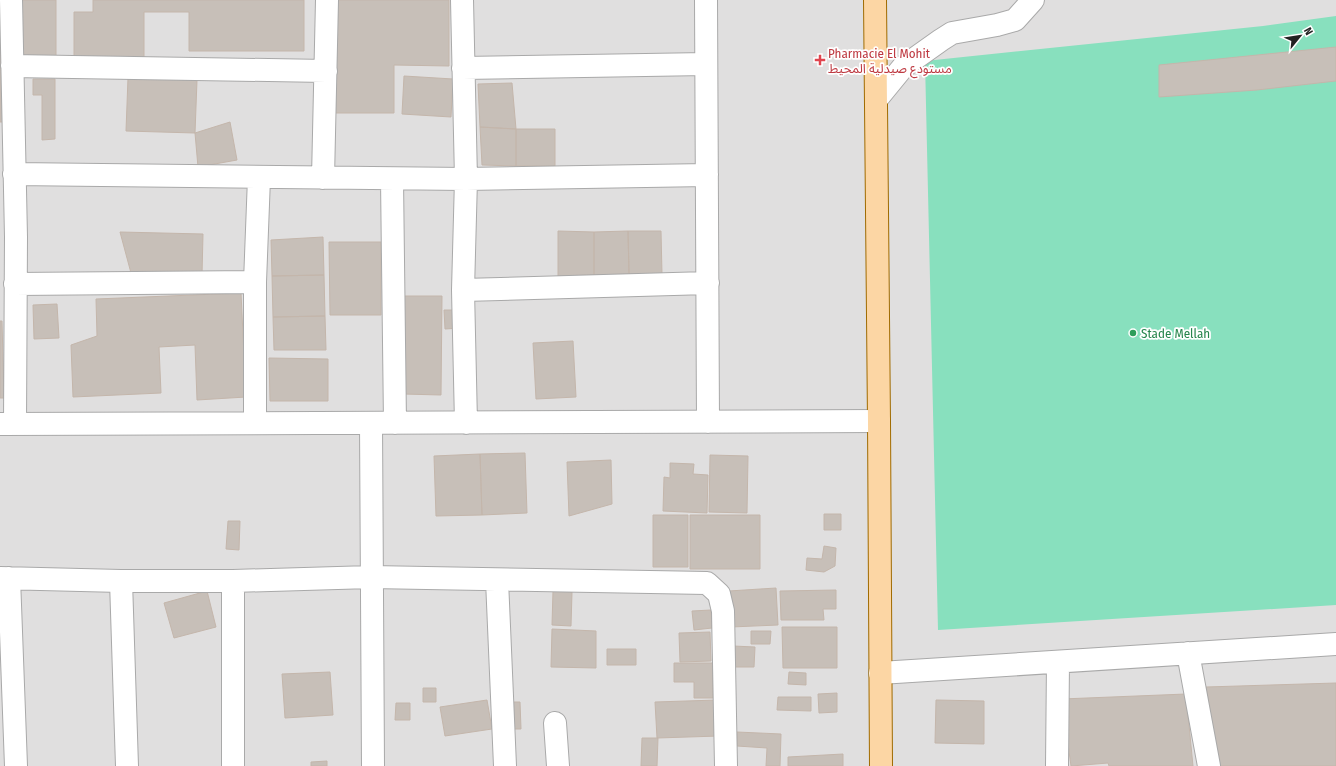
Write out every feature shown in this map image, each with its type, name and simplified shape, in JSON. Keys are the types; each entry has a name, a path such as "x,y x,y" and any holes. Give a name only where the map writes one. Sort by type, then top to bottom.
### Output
{"main road":[{"path":"875,0 880,421 881,766"}],"street":[{"path":"11,0 15,284 7,424 880,421"},
{"path":"323,178 327,0"},
{"path":"462,0 466,179 463,290 466,422"},
{"path":"706,0 708,422"},
{"path":"876,100 903,67 941,40 952,33 997,25 1015,20 1028,3"},
{"path":"464,68 706,64"},
{"path":"12,66 326,71"},
{"path":"14,174 392,179 707,175"},
{"path":"255,423 255,282 259,178"},
{"path":"392,179 395,423"},
{"path":"15,284 255,282"},
{"path":"463,290 708,283"},
{"path":"371,423 373,766"},
{"path":"16,766 5,578 121,581 232,581 371,577 707,583 719,594 723,611 726,766"},
{"path":"497,580 505,766"},
{"path":"121,581 127,766"},
{"path":"232,581 233,766"},
{"path":"880,673 1336,644"},
{"path":"1188,654 1209,766"},
{"path":"1057,766 1058,662"},
{"path":"555,723 558,766"}],"shaded area":[{"path":"0,0 1336,0 1336,766 0,766"}],"green space":[{"name":"Stade Mellah","path":"1336,16 1336,605 938,630 925,61 1263,26"}],"building":[{"path":"0,0 3,0 7,122 0,122"},
{"path":"17,0 56,0 56,58 18,58"},
{"path":"93,0 304,0 304,51 189,51 189,12 144,12 144,58 74,58 74,12 93,12"},
{"path":"336,0 449,0 449,66 394,65 394,113 335,113"},
{"path":"1336,47 1336,81 1257,90 1159,97 1159,65"},
{"path":"404,76 453,79 451,117 402,114"},
{"path":"128,78 197,80 195,133 126,131"},
{"path":"33,79 55,79 55,139 42,140 42,95 33,95"},
{"path":"512,83 516,129 480,127 478,84"},
{"path":"230,122 237,160 198,167 195,133"},
{"path":"480,127 516,129 516,166 482,165"},
{"path":"516,129 555,129 555,166 516,166"},
{"path":"558,231 594,232 594,275 558,276"},
{"path":"628,231 629,274 594,275 594,232"},
{"path":"628,231 661,231 662,274 629,274"},
{"path":"120,232 203,234 202,275 131,273"},
{"path":"323,237 324,275 272,276 271,240"},
{"path":"329,242 381,242 381,315 330,315"},
{"path":"324,275 325,316 273,317 272,276"},
{"path":"241,293 246,397 197,400 195,345 159,347 161,393 73,397 71,345 97,336 96,299"},
{"path":"404,296 442,296 441,395 403,394"},
{"path":"57,304 59,338 34,339 33,305"},
{"path":"444,310 460,310 460,328 445,329"},
{"path":"325,316 326,350 274,350 273,317"},
{"path":"0,321 2,321 4,398 0,398"},
{"path":"573,341 576,397 536,399 533,343"},
{"path":"269,358 328,359 328,401 270,401"},
{"path":"525,453 527,513 482,515 480,454"},
{"path":"480,454 482,515 436,516 434,456"},
{"path":"710,455 748,456 747,513 709,512"},
{"path":"611,460 612,504 569,516 567,462"},
{"path":"670,463 694,464 693,474 708,475 707,513 663,511 664,477 670,478"},
{"path":"824,514 841,514 841,530 824,530"},
{"path":"653,515 688,515 688,567 653,567"},
{"path":"690,515 760,515 760,569 690,569"},
{"path":"228,521 240,521 239,550 226,549"},
{"path":"824,546 836,548 835,566 824,572 806,570 807,558 822,559"},
{"path":"776,588 778,625 731,627 729,591"},
{"path":"836,590 836,609 823,609 824,620 781,620 780,591"},
{"path":"207,591 216,627 174,638 164,603"},
{"path":"553,591 572,592 571,626 552,625"},
{"path":"711,610 712,628 694,630 692,611"},
{"path":"782,627 837,627 837,668 783,668"},
{"path":"552,629 596,631 596,668 551,667"},
{"path":"751,631 771,631 770,644 751,644"},
{"path":"710,632 711,661 680,662 679,633"},
{"path":"733,646 755,647 754,667 732,667"},
{"path":"607,649 636,649 636,665 607,665"},
{"path":"674,663 713,663 713,698 694,698 694,682 674,682"},
{"path":"330,672 333,715 285,718 282,674"},
{"path":"789,672 806,673 806,685 788,684"},
{"path":"1336,683 1336,766 1218,766 1206,687"},
{"path":"423,688 436,688 436,702 423,702"},
{"path":"837,693 837,712 819,713 818,694"},
{"path":"1186,694 1193,766 1109,766 1108,763 1071,766 1062,699"},
{"path":"778,697 811,697 811,711 777,710"},
{"path":"487,700 492,729 445,736 440,707"},
{"path":"717,700 719,736 657,738 655,702"},
{"path":"936,700 984,701 984,744 935,743"},
{"path":"510,702 520,702 521,729 510,729"},
{"path":"396,703 410,703 410,720 395,720"},
{"path":"737,732 781,734 780,766 766,766 767,748 737,746"},
{"path":"642,738 658,738 657,766 641,766"},
{"path":"843,754 843,766 788,766 788,757"},
{"path":"327,761 327,766 311,766 311,762"}],"place":[{"name":"Pharmacie El Mohit مستودع صيدلية المحيط","path":"820,60"},
{"name":"Stade Mellah","path":"1133,333"}]}
